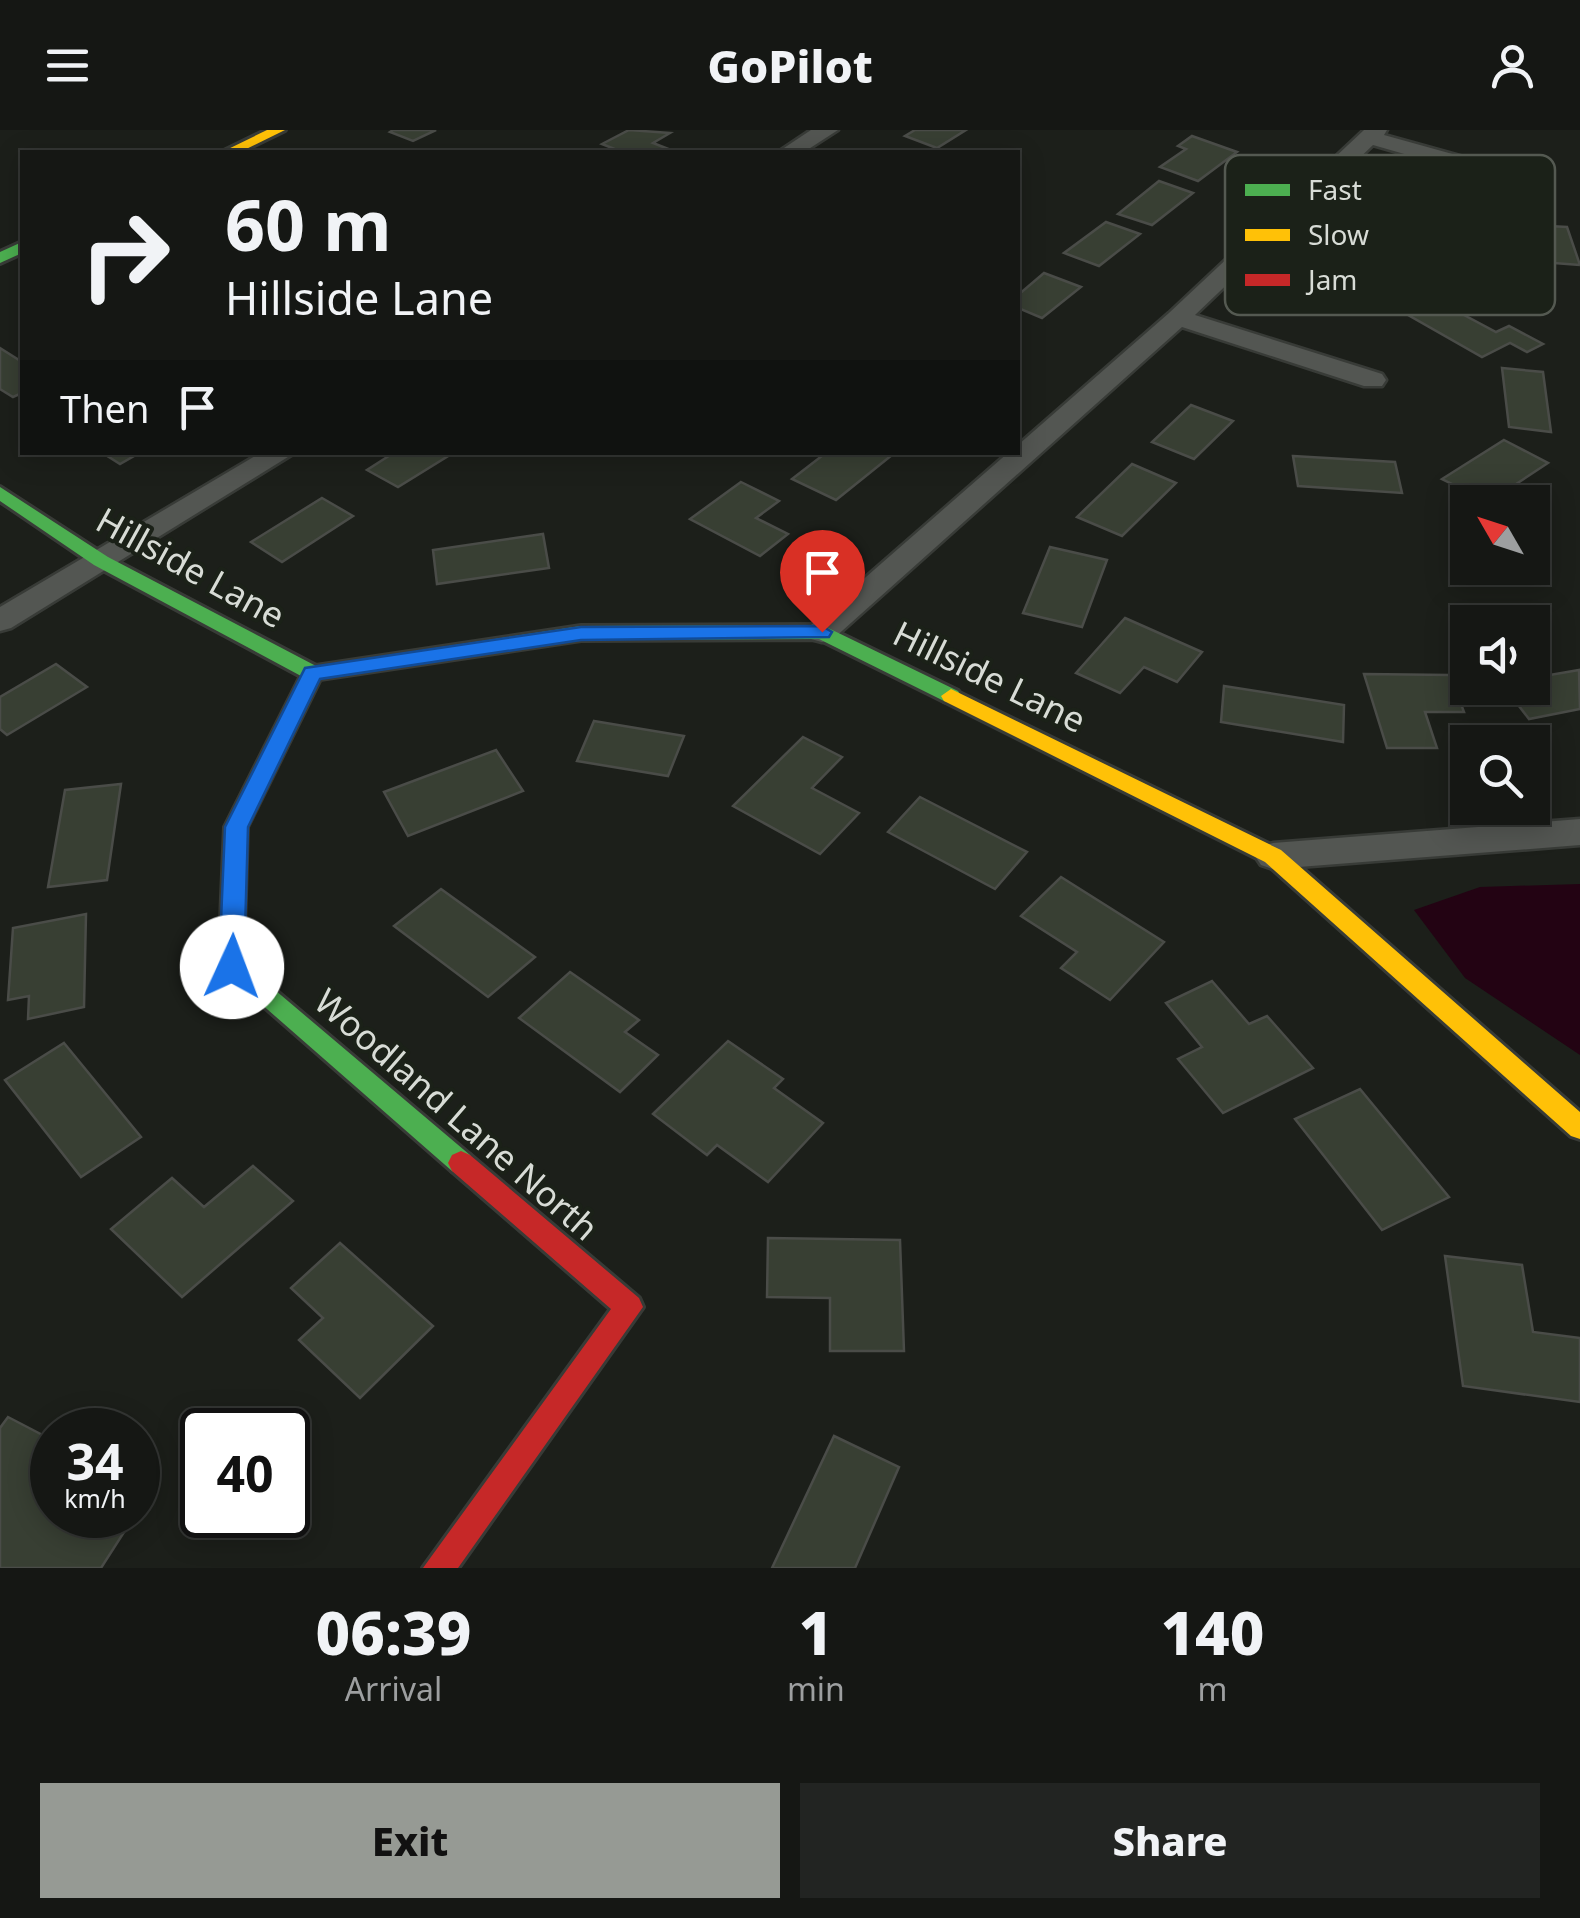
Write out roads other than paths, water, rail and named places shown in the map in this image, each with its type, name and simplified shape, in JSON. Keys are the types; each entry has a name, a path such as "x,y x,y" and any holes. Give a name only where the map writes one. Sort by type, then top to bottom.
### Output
{"street":[{"path":"233,150 278,130"},
{"path":"792,150 827,130"},
{"path":"1350,155 1372,134 1437,155"},
{"path":"822,632 1225,273"},
{"path":"1178,318 1372,380"},
{"path":"0,621 278,455"},
{"name":"Hillside Lane","path":"0,492 101,560 313,673 581,633 822,632 1274,856 1580,1128"},
{"name":"Woodland Lane North","path":"313,673 236,827 232,967 629,1307 439,1568"},
{"path":"1274,856 1580,832"}]}
